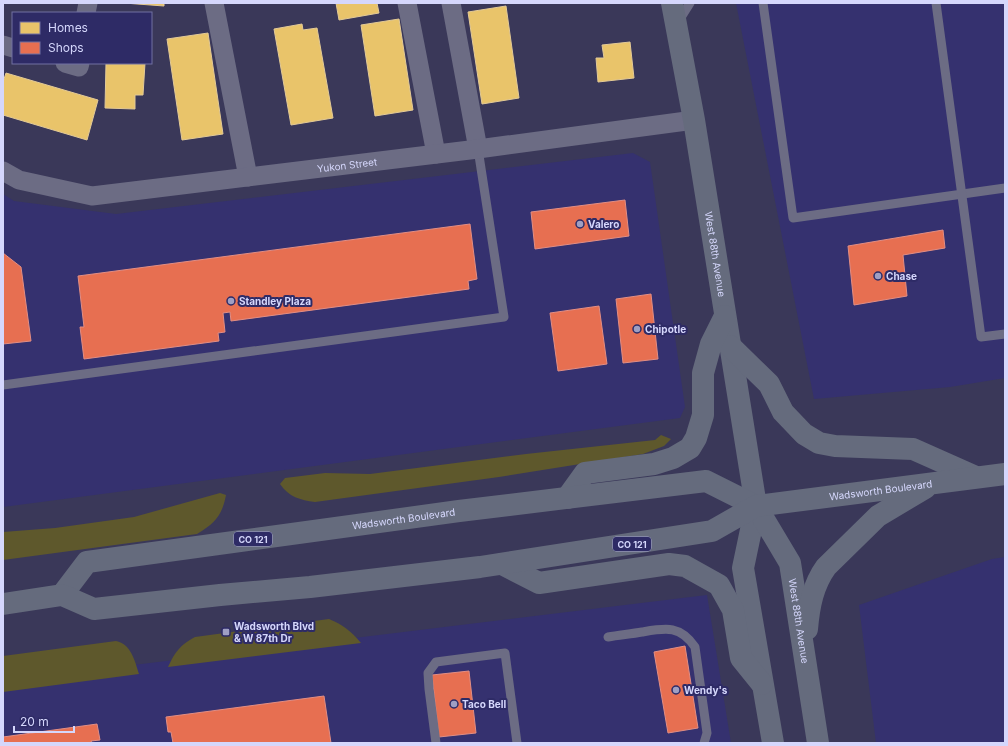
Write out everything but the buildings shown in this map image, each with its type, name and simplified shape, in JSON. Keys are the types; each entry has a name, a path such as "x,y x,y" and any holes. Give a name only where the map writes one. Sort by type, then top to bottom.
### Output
{"main road":[{"name":"West 88th Avenue","path":"672,3 694,120 756,506 743,568 773,743"},
{"path":"567,498 585,473 654,464 673,458 690,448 696,438 704,414 703,373 711,344 725,316"},
{"path":"730,346 769,384 783,412 804,434 819,443 835,446 913,449 976,477"},
{"name":"Wadsworth Boulevard","path":"756,506 706,482 459,511 87,562 62,595 94,609 317,586 502,564 712,532 756,506 1005,474"},
{"path":"804,655 809,605 819,576 826,567 878,516 933,483"},
{"name":"West 88th Avenue","path":"756,506 790,563 818,743"},
{"path":"502,564 539,582 669,564 685,566 719,585 733,610 741,658 763,685"},
{"path":"3,604 62,595"}],"street":[{"path":"214,3 248,177"},
{"path":"407,3 436,154"},
{"path":"451,3 478,149"},
{"path":"68,64 79,67 80,64"},
{"name":"Yukon Street","path":"3,171 19,180 92,196 478,149 694,120"}],"lane":[{"path":"676,25 690,3"},
{"path":"763,3 793,218 1005,188"},
{"path":"936,3 981,337 1005,334"},
{"path":"3,385 504,317 478,149"},
{"path":"608,637 664,628 675,630 689,638 695,647 707,733 704,743"},
{"path":"436,743 428,673 436,662 505,653 517,743"}],"shaded area":[{"path":"736,3 1005,3 1005,378 950,387 814,399"},
{"path":"633,153 650,162 685,407 680,418 3,507 3,194 14,201 116,214"},
{"path":"661,435 671,439 664,446 643,454 499,477 315,502 291,495 280,484 285,478 325,473 370,474 526,454 655,440"},
{"path":"220,493 226,495 220,514 209,526 197,534 3,560 3,532 55,528 134,517"},
{"path":"1005,557 1005,743 876,743 859,605 992,559"},
{"path":"707,595 731,743 3,743 3,681"},
{"path":"329,619 354,635 361,643 168,667 178,649 195,637"},
{"path":"116,641 129,649 139,674 3,692 3,656"}],"place":[{"name":"Valero","path":"580,224"},
{"name":"Chase","path":"878,276"},
{"name":"Standley Plaza","path":"231,301"},
{"name":"Chipotle","path":"637,329"},
{"name":"Wadsworth Blvd & W 87th Dr","path":"226,632"},
{"name":"Wendy's","path":"676,690"},
{"name":"Taco Bell","path":"454,704"}]}
